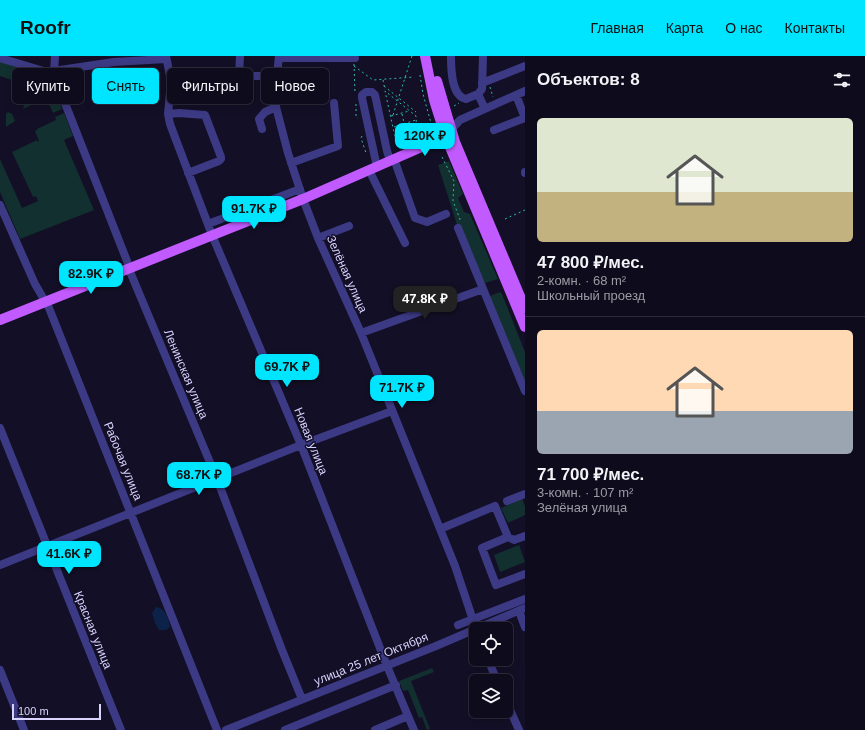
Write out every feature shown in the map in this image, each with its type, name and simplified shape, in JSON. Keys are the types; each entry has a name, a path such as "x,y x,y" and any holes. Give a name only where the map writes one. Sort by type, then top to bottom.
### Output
{"main road":[{"path":"425,56 434,100 525,327"},
{"path":"432,56 448,133 523,296 525,308"},
{"path":"0,320 212,235 301,194 373,168 433,142 448,133"}],"street":[{"name":"Ленинская улица","path":"54,68 55,56"},
{"path":"239,68 240,56"},
{"path":"279,57 354,58 354,56"},
{"path":"451,56 454,87 460,96 466,99 478,94 482,89 485,81 483,56"},
{"name":"Зелёная улица","path":"278,68 279,57"},
{"path":"0,58 32,68"},
{"path":"73,68 114,59 166,58 168,68"},
{"path":"485,81 525,66"},
{"path":"448,133 460,120 525,91"},
{"path":"405,243 373,168 362,98 362,95 366,92 372,92 375,95 387,151 415,218 427,222 446,214"},
{"path":"478,94 484,110"},
{"path":"494,130 525,118 516,95"},
{"path":"291,163 338,146 334,103"},
{"name":"Ленинская улица","path":"65,104 129,268 217,479 302,699"},
{"path":"169,104 168,114 179,113 205,115 221,157 219,161 188,173"},
{"name":"Зелёная улица","path":"276,104 291,163 301,194 318,238 361,333 455,566 473,622"},
{"path":"262,128 260,119 265,112 276,107"},
{"name":"Новая улица","path":"168,114 170,124 212,235 301,445 387,666 414,730"},
{"path":"208,224 301,194"},
{"name":"Рабочая улица","path":"0,205 31,275 46,302 217,730"},
{"path":"460,225 483,289 525,391"},
{"path":"318,238 350,226"},
{"path":"361,333 483,289"},
{"path":"0,565 130,512 392,411"},
{"name":"Красная улица","path":"0,428 121,730"},
{"path":"507,501 525,494"},
{"path":"440,529 495,506 508,537 514,540 525,536"},
{"path":"508,537 482,548 496,585 525,574"},
{"path":"458,625 525,599"},
{"path":"522,610 525,628"},
{"name":"улица 25 лет Октября","path":"493,622 522,610"},
{"name":"улица 25 лет Октября","path":"226,730 469,632"},
{"path":"0,670 24,730"},
{"path":"285,730 396,685"},
{"path":"375,730 408,716"},
{"path":"513,718 518,730"}],"path":[{"path":"393,116 412,56"},
{"path":"354,66 372,80 414,77"},
{"path":"383,80 397,146"},
{"path":"485,81 493,97"},
{"path":"384,86 416,112"},
{"path":"385,91 416,116 417,138"},
{"path":"391,116 409,111"},
{"path":"401,113 404,123"},
{"path":"393,127 416,120"},
{"path":"395,139 427,127"},
{"path":"442,157 454,181 453,201 460,225"},
{"path":"505,219 525,210"}],"green space":[{"path":"0,61 21,68 12,68 12,80 0,76"},
{"path":"24,104 33,104 23,109"},
{"path":"49,104 60,104 62,109 53,113"},
{"path":"8,112 12,114 15,121 6,127 6,114"},
{"path":"64,113 73,136 64,140 94,210 20,239 0,192 0,159 22,208 38,201 36,196 33,197 12,152 37,140 37,142 39,141 35,131 56,120 55,117"},
{"path":"449,161 463,194 458,198 464,212 470,214 498,279 485,283 458,228 438,165"},
{"path":"500,292 525,352 525,381 490,296"},
{"path":"522,499 525,506 525,515 508,523 501,508"},
{"path":"519,545 525,562 500,572 494,555"},
{"path":"432,668 434,672 411,681 430,729 427,730 422,717 419,718 408,690 403,691 399,681"}],"water":[{"path":"156,607 162,609 167,617 170,627 166,630 159,630 155,623 152,613"}]}
